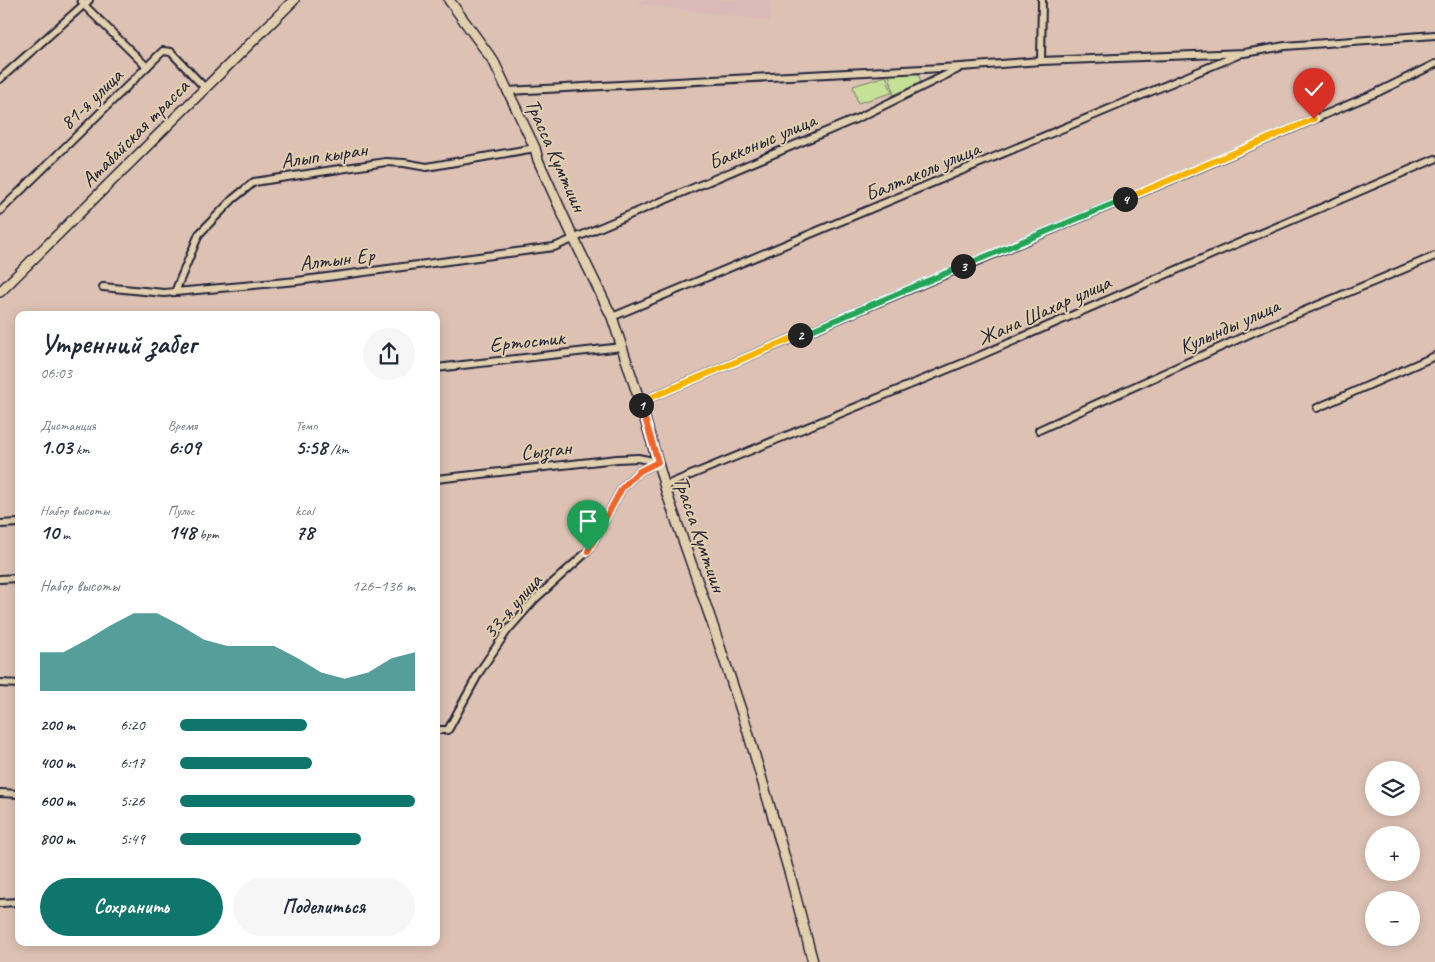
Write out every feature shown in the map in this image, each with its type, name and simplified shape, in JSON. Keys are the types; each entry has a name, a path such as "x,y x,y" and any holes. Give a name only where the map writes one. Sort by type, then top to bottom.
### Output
{"street":[{"name":"Атабайская трасса","path":"0,292 294,0"},
{"name":"Трасса Кумтиин","path":"449,0 494,62 535,148 538,160 574,239 612,317 640,402 664,486 745,722 790,875 813,962"},
{"path":"1041,61 1042,0"},
{"path":"0,79 4,72 84,2 147,67"},
{"path":"508,91 961,68 1041,61 1244,52 1285,46 1435,35"},
{"name":"81-я улица","path":"0,211 163,51 171,52 205,88"},
{"name":"Балтаколь улица","path":"612,317 1244,52"},
{"path":"640,402 1242,150 1378,92 1435,64"},
{"name":"Бакконыс улица","path":"574,239 858,118 961,68"},
{"name":"Алып кыран","path":"175,292 199,234 233,199 254,182 386,162 427,167 535,148"},
{"name":"Жана Шахар улица","path":"664,486 963,363 1435,159"},
{"name":"Алтын Ер","path":"103,288 164,294 297,281 554,247 574,239"},
{"name":"Кулынды улица","path":"1039,430 1256,331 1435,256"},
{"name":"Ертостик","path":"440,368 622,347"},
{"path":"1317,408 1435,356"},
{"name":"Сызган","path":"440,479 624,458 638,458 658,462"},
{"name":"33-я улица","path":"440,730 448,730 480,671 506,631 535,599 588,551 622,488 638,472 658,462"},
{"path":"0,524 15,523"},
{"path":"0,579 15,578"},
{"path":"0,683 15,684"},
{"path":"0,793 15,794"},
{"path":"0,903 15,902"}],"shaded area":[{"path":"640,0 770,0 770,21 639,4"}],"green space":[{"path":"918,72 921,83 894,95 889,74"},
{"path":"886,76 892,93 858,103 853,86"}],"route":[{"path":"588,551 622,488 638,472 658,462 640,402 1314,119"}]}
